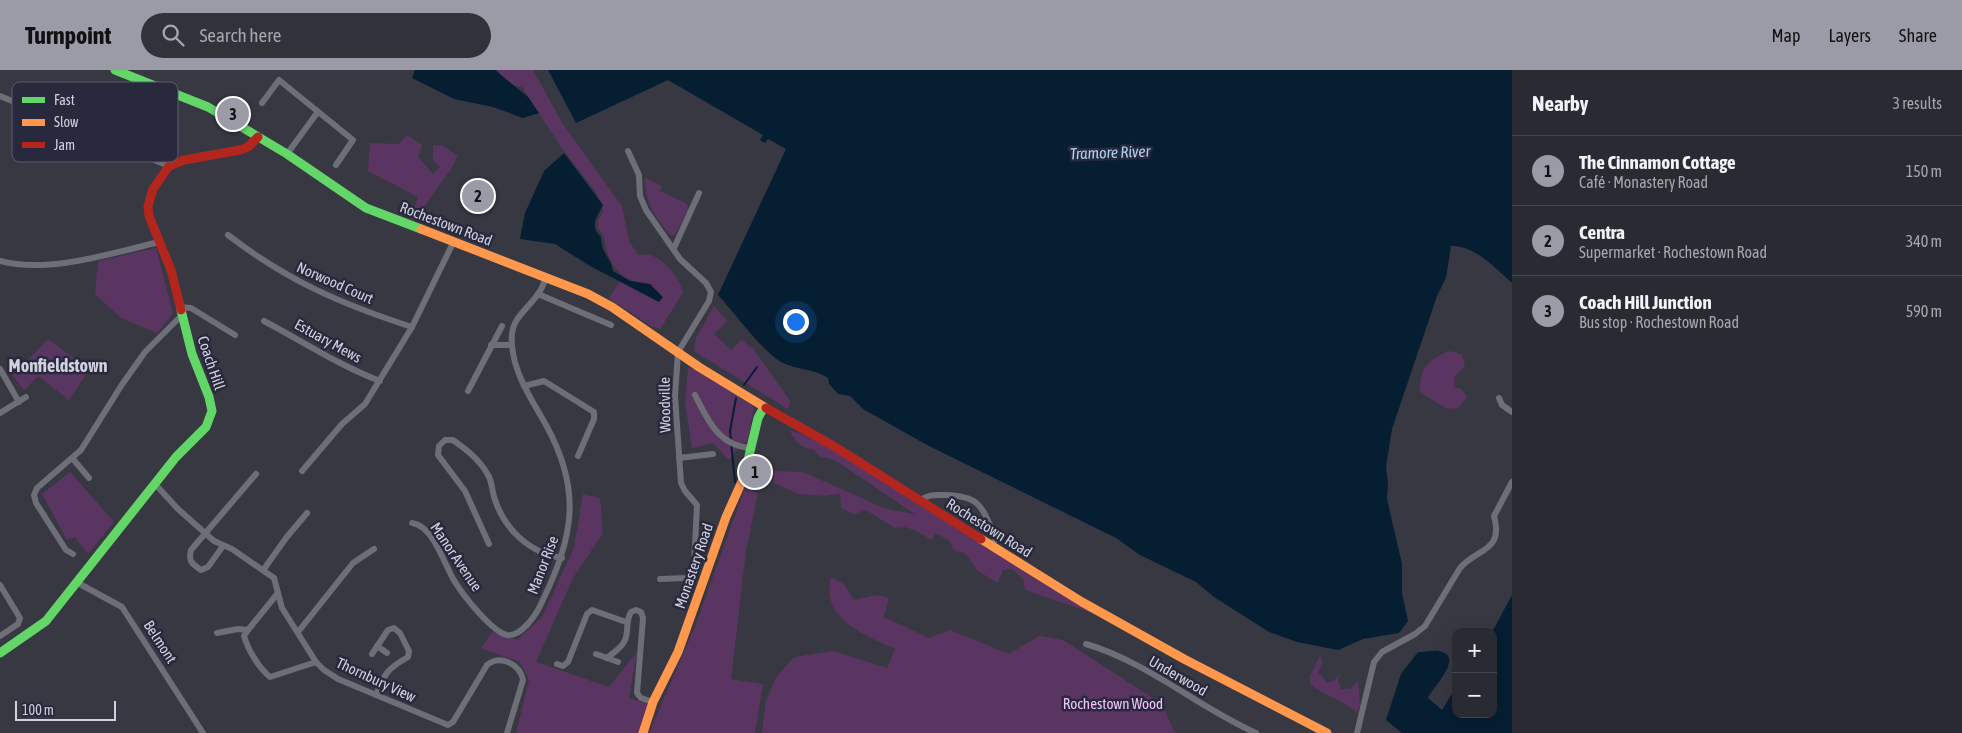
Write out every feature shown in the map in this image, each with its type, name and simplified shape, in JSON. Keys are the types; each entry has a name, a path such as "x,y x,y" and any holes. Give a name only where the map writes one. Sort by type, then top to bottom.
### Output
{"main road":[{"name":"Rochestown Road","path":"115,70 144,82"},
{"name":"Rochestown Road","path":"178,96 208,108 288,154 366,208 546,277 588,294 612,307 764,407 837,448 1082,602 1184,659 1327,733"},
{"path":"169,166 184,160 248,147 258,137"},
{"name":"Coach Hill","path":"0,653 45,622 78,583 176,457 206,428 212,412 209,397 192,354 171,270 149,216 148,206 153,190 169,166"},
{"name":"Monastery Road","path":"643,733 653,702 678,652 726,517 743,481 758,418 764,407"}],"street":[{"path":"262,103 279,80 353,140 336,165"},
{"path":"0,96 12,101"},
{"path":"288,154 318,113"},
{"path":"628,151 639,175 642,203 680,258 709,287 711,294 678,352"},
{"path":"159,162 169,166"},
{"path":"674,248 699,193"},
{"name":"Norwood Court","path":"228,235 310,289 337,301 412,326"},
{"path":"0,261 36,264 63,263 159,242"},
{"path":"302,471 342,424 365,404 412,326 453,242"},
{"path":"491,345 512,345 513,330 519,315 538,294 546,277"},
{"path":"538,294 611,325"},
{"path":"73,554 66,550 36,503 34,495 37,488 73,459 145,352 180,311 191,308 235,335"},
{"name":"Estuary Mews","path":"264,321 335,359 353,371 380,381"},
{"path":"468,391 502,326"},
{"name":"Manor Rise","path":"496,631 508,635 518,632 537,613 562,558 569,532 569,490 565,465 545,424 528,396 512,345"},
{"name":"Woodville","path":"660,579 687,578 694,565 697,505 684,491 681,483 676,396 678,352"},
{"path":"0,369 19,402"},
{"path":"524,386 544,381 594,412 594,419 578,456"},
{"path":"695,395 712,428 737,447 751,448"},
{"path":"0,413 26,397"},
{"path":"1499,398 1502,405 1512,412"},
{"path":"489,544 465,490 442,464 438,455 439,446 445,440 454,440 480,462 490,477 499,512 520,540 538,551 562,558"},
{"path":"679,458 712,454"},
{"path":"73,459 89,478"},
{"path":"222,546 208,567 201,570 192,565 189,558 191,550 207,534 256,474"},
{"path":"1357,733 1374,662 1382,652 1415,634 1425,626 1460,568 1465,562 1489,549 1495,540 1497,526 1494,516 1512,482"},
{"name":"Thornbury View","path":"155,484 178,509 222,546 264,569 274,578 282,608 316,662 338,679 448,725"},
{"path":"920,501 927,494 965,496 972,500 980,506 996,538 991,546"},
{"path":"264,569 307,513"},
{"name":"Manor Avenue","path":"412,522 417,523 427,532 455,582 496,631"},
{"path":"298,632 353,563 374,549"},
{"name":"Belmont","path":"78,583 122,607 203,733"},
{"path":"0,585 20,618 18,624 0,636"},
{"path":"278,593 244,636 247,645 265,673 270,677 316,662"},
{"path":"557,664 563,666 568,662 586,614 592,610 626,622"},
{"path":"607,658 623,645 626,639 626,622 631,612 636,610 641,612 643,618 637,693 641,698 653,702"},
{"path":"372,654 388,630 394,628 400,633 409,651 408,657 390,666 376,695"},
{"path":"217,633 238,629 248,630"},
{"name":"Underwood","path":"1086,644 1101,649 1162,679 1256,733"},
{"path":"377,646 387,653"},
{"path":"596,654 618,662"},
{"path":"447,733 448,725 453,722 482,672 491,662 501,659 510,663 522,675 522,688 507,733"}],"green space":[{"path":"497,70 533,70 564,126 622,206 629,241 638,255 655,257 676,276 683,293 660,329 651,326 609,298 620,281 659,302 650,284 629,279 615,268 598,228 598,221 603,211 596,192 561,147 522,87 508,84"},
{"path":"407,135 422,145 418,157 433,174 440,167 433,160 433,145 443,146 458,156 414,221 410,219 418,197 368,171 370,143 399,144"},
{"path":"645,178 662,186 660,191 687,204 688,210 674,236 669,234 651,208"},
{"path":"156,248 173,313 157,333 121,318 95,294 98,261"},
{"path":"714,306 727,321 714,334 731,350 742,340 752,347 790,401 788,409 694,351 696,338"},
{"path":"48,339 89,370 69,400 38,376 24,390 7,368 27,361"},
{"path":"1450,351 1462,355 1465,366 1455,376 1454,387 1461,389 1467,397 1458,408 1447,409 1420,392 1420,384 1424,371 1431,361"},
{"path":"688,367 701,372 754,407 748,440 735,451 729,460 713,443 692,448 685,402"},
{"path":"790,431 802,434 840,454 1092,613 1025,590 1023,579 1012,569 1003,570 998,583 978,571 965,553 954,551 950,541 935,533 932,540 905,527 895,528 866,510 854,514 841,508 840,494 824,496 799,494 774,483 773,471 803,472 886,509 915,514 835,460 819,456 813,449 802,446 796,441"},
{"path":"70,472 114,522 88,554 75,537 67,540 42,494"},
{"path":"745,488 758,493 746,551 731,679 763,684 755,733 649,733 694,629"},
{"path":"583,494 600,498 603,533 573,578 536,662 609,687 637,652 629,698 647,704 639,733 516,733 529,680 520,662 481,648 492,632 517,640 542,617 574,548"},
{"name":"Rochestown Wood","path":"830,577 844,584 854,600 877,595 889,598 884,617 929,638 950,630 1009,654 1039,636 1063,640 1162,704 1174,731 1177,733 762,733 766,700 777,676 794,657 833,651 887,668 895,649 865,635 846,623 833,606 830,596"},
{"path":"1320,656 1323,662 1318,672 1327,683 1334,681 1340,674 1338,680 1341,689 1350,689 1358,680 1360,706 1357,713 1311,685 1310,676"}],"water":[{"path":"415,70 495,70 528,97 539,113 523,118 493,107 454,99 412,78"},
{"name":"Tramore River","path":"548,70 1512,70 1512,283 1477,254 1468,249 1451,246 1446,278 1437,296 1392,429 1386,467 1387,499 1402,564 1402,593 1408,621 1399,633 1363,639 1338,650 1297,642 1269,632 1214,597 1196,582 1140,555 1116,538 927,445 863,409 850,396 838,394 829,384 828,378 781,362 773,357 718,295 786,149 768,139 765,143 760,140 763,135 668,80 576,123"},
{"path":"564,153 603,205 595,221 595,229 601,237 604,252 613,271 630,281 650,284 663,297 659,302 590,266 555,244 520,239 525,213 544,171"},
{"path":"1512,595 1512,733 1402,733 1386,720 1401,674 1418,652 1434,651 1440,651 1448,655 1449,660 1448,667 1428,698 1442,710 1452,694 1452,718 1497,718 1497,628 1494,628"}],"waterway":[{"path":"744,385 757,367"},
{"path":"735,482 730,431 736,398"}],"traffic: fast":[{"path":"115,70 145,82"},
{"path":"178,95 208,107 287,154 366,208 421,229"},
{"path":"0,653 46,621 176,457 206,427 212,411 209,397 192,354 181,310"},
{"path":"744,477 758,418 764,407"}],"traffic: slow":[{"path":"421,229 588,294 612,307 699,367 766,408"},
{"path":"643,733 653,702 678,652 726,517 744,477"},
{"path":"981,539 1082,602 1184,659 1327,733"}],"traffic: jam":[{"path":"181,310 171,270 149,216 148,206 153,189 169,166 184,160 240,150 248,147 258,137"},
{"path":"766,408 837,448 981,539"}],"place":[{"name":"Coach Hill Junction","path":"233,114"},
{"name":"Centra","path":"478,196"},
{"name":"The Cinnamon Cottage","path":"755,472"}],"district":[{"name":"Monfieldstown","path":"58,366"}]}
